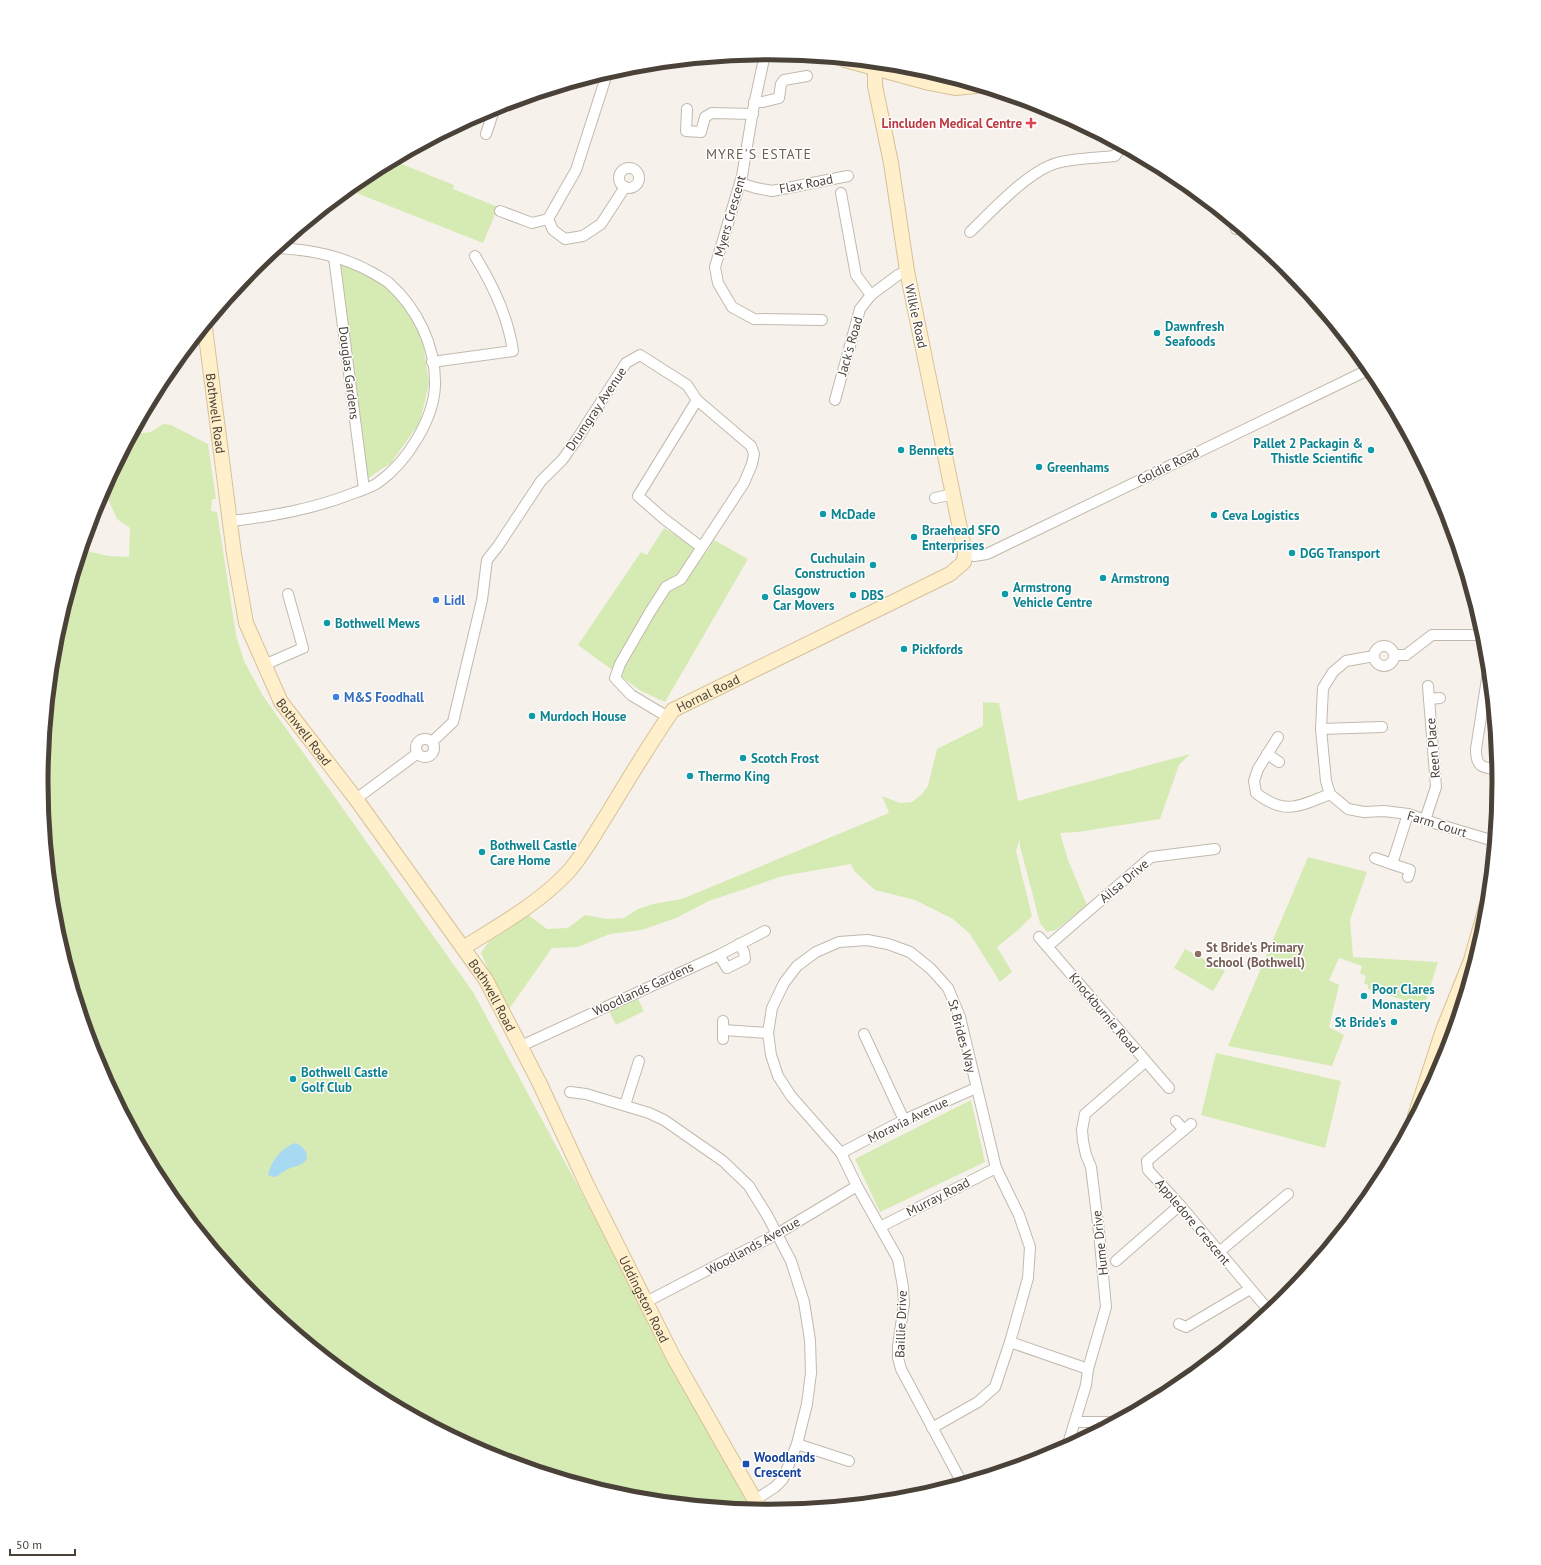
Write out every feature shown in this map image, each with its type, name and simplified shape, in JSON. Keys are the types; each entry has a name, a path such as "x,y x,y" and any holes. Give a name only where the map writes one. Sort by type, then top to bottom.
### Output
{"main road":[{"path":"875,68 936,84 955,88 964,87"},
{"name":"Wilkie Road","path":"875,68 875,86 891,163 907,271 953,494 964,557"},
{"name":"Bothwell Road","path":"206,332 234,554 246,623 264,665 281,702 356,799 486,980 539,1082"},
{"name":"Hornal Road","path":"463,948 521,911 568,872 583,853 673,710 950,574 964,557"},
{"path":"1423,1091 1443,1030 1469,965"},
{"name":"Uddingston Road","path":"539,1082 590,1191 674,1358 757,1504"}],"street":[{"name":"Myers Crescent","path":"764,60 754,102 740,183 715,267 718,283 732,307 754,319 822,320"},
{"path":"754,102 763,102 779,98 781,84 784,80 807,76"},
{"path":"500,211 532,223 548,218 576,170 605,80"},
{"path":"687,109 686,131 701,132 704,117 712,113 753,114"},
{"path":"486,134 492,116"},
{"path":"970,232 1010,194 1042,170 1056,163 1115,156 1119,150"},
{"name":"Flax Road","path":"740,183 772,191 848,176"},
{"path":"548,218 553,230 565,239 583,236 601,224 625,187"},
{"path":"841,194 856,275 871,295"},
{"path":"230,521 271,516 305,509 338,499 378,483 399,464 421,434 430,411 435,385 426,335 413,310 388,282 359,265 307,250 284,248"},
{"path":"432,362 513,351 509,324 475,256"},
{"name":"Douglas Gardens","path":"334,257 364,489"},
{"name":"Jack's Road","path":"835,400 860,309 871,295 898,275 907,271"},
{"name":"Drumgray Avenue","path":"356,799 418,753 416,748 420,741 426,739 432,742 453,722 482,600 487,560 541,481 562,459 577,439 626,363 640,355 687,385 697,400 751,446 754,454 752,464 744,483 681,579 666,587 658,599 620,664 615,678 631,695 668,717"},
{"name":"Goldie Road","path":"964,557 987,554 1364,372"},
{"path":"697,400 638,496 663,518 701,547"},
{"path":"935,498 953,494"},
{"path":"264,665 303,648 288,594"},
{"path":"1394,655 1406,655 1432,635 1477,635"},
{"path":"1278,737 1258,769 1254,781 1256,793 1267,801 1284,808 1299,807 1330,794 1326,782 1321,729 1323,688 1333,672 1346,661 1374,656 1379,648 1385,646 1391,649 1394,655 1393,661 1388,666 1376,662 1374,656"},
{"path":"1486,684 1476,749 1476,760 1487,768 1492,769"},
{"name":"Reen Place","path":"1425,820 1436,787 1428,686"},
{"name":"Reen Place","path":"1429,699 1440,698"},
{"path":"1321,729 1368,731 1382,727"},
{"path":"1267,754 1278,762"},
{"name":"Farm Court","path":"1330,794 1348,808 1364,812 1384,811 1408,814 1490,840"},
{"path":"1392,864 1408,814"},
{"name":"Ailsa Drive","path":"1048,946 1151,857 1215,849"},
{"path":"1375,858 1410,870 1408,877"},
{"name":"Woodlands Gardens","path":"521,1046 719,955 764,931"},
{"name":"Knockburnie Road","path":"1039,937 1168,1088"},
{"name":"St Brides Way","path":"857,1186 841,1153 791,1096 778,1076 770,1055 768,1033 772,1008 777,996 784,983 797,966 816,952 839,942 867,940 888,944 910,952 931,969 948,988 960,1017 996,1168 1019,1215 1030,1247 1028,1278 1010,1342 995,1387 978,1402 932,1428"},
{"path":"719,955 727,968 745,959 744,952 739,944"},
{"path":"723,1030 768,1033"},
{"path":"863,1034 904,1120"},
{"path":"625,1105 640,1061"},
{"name":"Hume Drive","path":"1069,1440 1086,1385 1088,1369 1106,1306 1091,1167 1086,1155 1082,1130 1085,1114 1145,1062"},
{"name":"Moravia Avenue","path":"841,1153 904,1120 976,1088"},
{"path":"570,1092 586,1094 625,1105 664,1120 723,1161 749,1186 791,1261 804,1302 810,1340 811,1373 807,1404 797,1444 783,1479 759,1505"},
{"name":"Appledore Crescent","path":"1176,1121 1184,1130 1147,1160 1148,1170 1180,1205 1266,1307"},
{"name":"Murray Road","path":"880,1226 996,1168"},
{"path":"857,1186 880,1226"},
{"name":"Woodlands Avenue","path":"646,1302 777,1234 857,1186"},
{"path":"1219,1252 1288,1194"},
{"path":"1116,1261 1180,1205"},
{"name":"Baillie Drive","path":"880,1226 898,1259 903,1286 904,1304 898,1358 901,1369 960,1479"},
{"path":"1179,1324 1186,1327 1250,1289"},
{"path":"1010,1342 1088,1369"},
{"path":"1075,1422 1105,1422"},
{"path":"797,1444 849,1461"}],"green space":[{"path":"399,163 454,185 453,189 498,207 483,243 355,192"},
{"path":"340,264 358,268 386,285 408,308 422,336 429,383 420,422 391,463 368,478"},
{"name":"Bothwell Castle Golf Club","path":"163,424 171,425 208,444 216,499 212,499 211,511 217,512 236,635 244,661 263,696 473,992 750,1504 676,1499 630,1491 584,1480 538,1467 494,1450 409,1408 369,1383 331,1356 294,1326 260,1293 227,1259 197,1222 170,1184 145,1144 103,1059 86,1015 73,969 62,923 54,877 48,782 54,688 62,642 86,551 109,556 129,557 130,528 117,519 107,497 138,433 151,432"},
{"path":"664,528 706,553 714,540 748,559 665,702 641,691 578,645 641,552 647,555"},
{"path":"983,702 999,703 1018,801 1190,754 1179,765 1160,819 1078,832 1060,833 1068,860 1087,905 1056,930 1047,932 1040,923 1020,846 1020,839 1016,851 1032,916 997,947 1012,972 1000,982 970,934 953,919 915,900 875,890 855,872 851,864 783,876 709,901 676,918 642,930 610,934 578,947 552,948 507,1012 481,953 490,940 527,914 547,929 568,928 585,915 607,919 624,918 638,909 653,904 682,899 889,813 882,796 900,803 912,802 922,794 928,786 937,749 983,726"},
{"path":"1308,857 1367,872 1350,920 1353,957 1438,962 1425,1003 1408,999 1407,1001 1368,989 1368,985 1364,983 1366,976 1360,973 1362,966 1339,958 1329,980 1339,985 1329,1027 1344,1035 1332,1066 1228,1046"},
{"path":"1185,949 1225,971 1213,991 1174,968"},
{"path":"637,997 644,1011 616,1025 609,1011"},
{"path":"1216,1053 1341,1081 1325,1148 1201,1115"},
{"path":"971,1100 985,1162 880,1212 855,1159"}],"water":[{"path":"296,1143 304,1149 307,1159 298,1166 288,1169 276,1177 268,1175 274,1160 278,1155 286,1148"}],"place":[{"name":"Lincluden Medical Centre","path":"1031,123"},
{"name":"Dawnfresh Seafoods","path":"1157,333"},
{"name":"Bennets","path":"901,450"},
{"name":"Pallet 2 Packagin & Thistle Scientific","path":"1371,450"},
{"name":"Greenhams","path":"1039,467"},
{"name":"McDade","path":"823,514"},
{"name":"Ceva Logistics","path":"1214,515"},
{"name":"Braehead SFO Enterprises","path":"914,537"},
{"name":"DGG Transport","path":"1292,553"},
{"name":"Cuchulain Construction","path":"873,565"},
{"name":"Armstrong","path":"1103,578"},
{"name":"Armstrong Vehicle Centre","path":"1005,594"},
{"name":"DBS","path":"853,595"},
{"name":"Glasgow Car Movers","path":"765,597"},
{"name":"Lidl","path":"436,600"},
{"name":"Bothwell Mews","path":"327,623"},
{"name":"Pickfords","path":"904,649"},
{"name":"M&S Foodhall","path":"336,697"},
{"name":"Murdoch House","path":"532,716"},
{"name":"Scotch Frost","path":"743,758"},
{"name":"Thermo King","path":"690,776"},
{"name":"Bothwell Castle Care Home","path":"482,852"},
{"name":"St Bride's Primary School (Bothwell)","path":"1198,954"},
{"name":"Poor Clares Monastery","path":"1364,996"},
{"name":"St Bride's","path":"1394,1022"},
{"name":"Bothwell Castle Golf Club","path":"293,1079"},
{"name":"Woodlands Crescent","path":"746,1464"}],"district":[{"name":"MYRE'S ESTATE","path":"759,154"}]}
